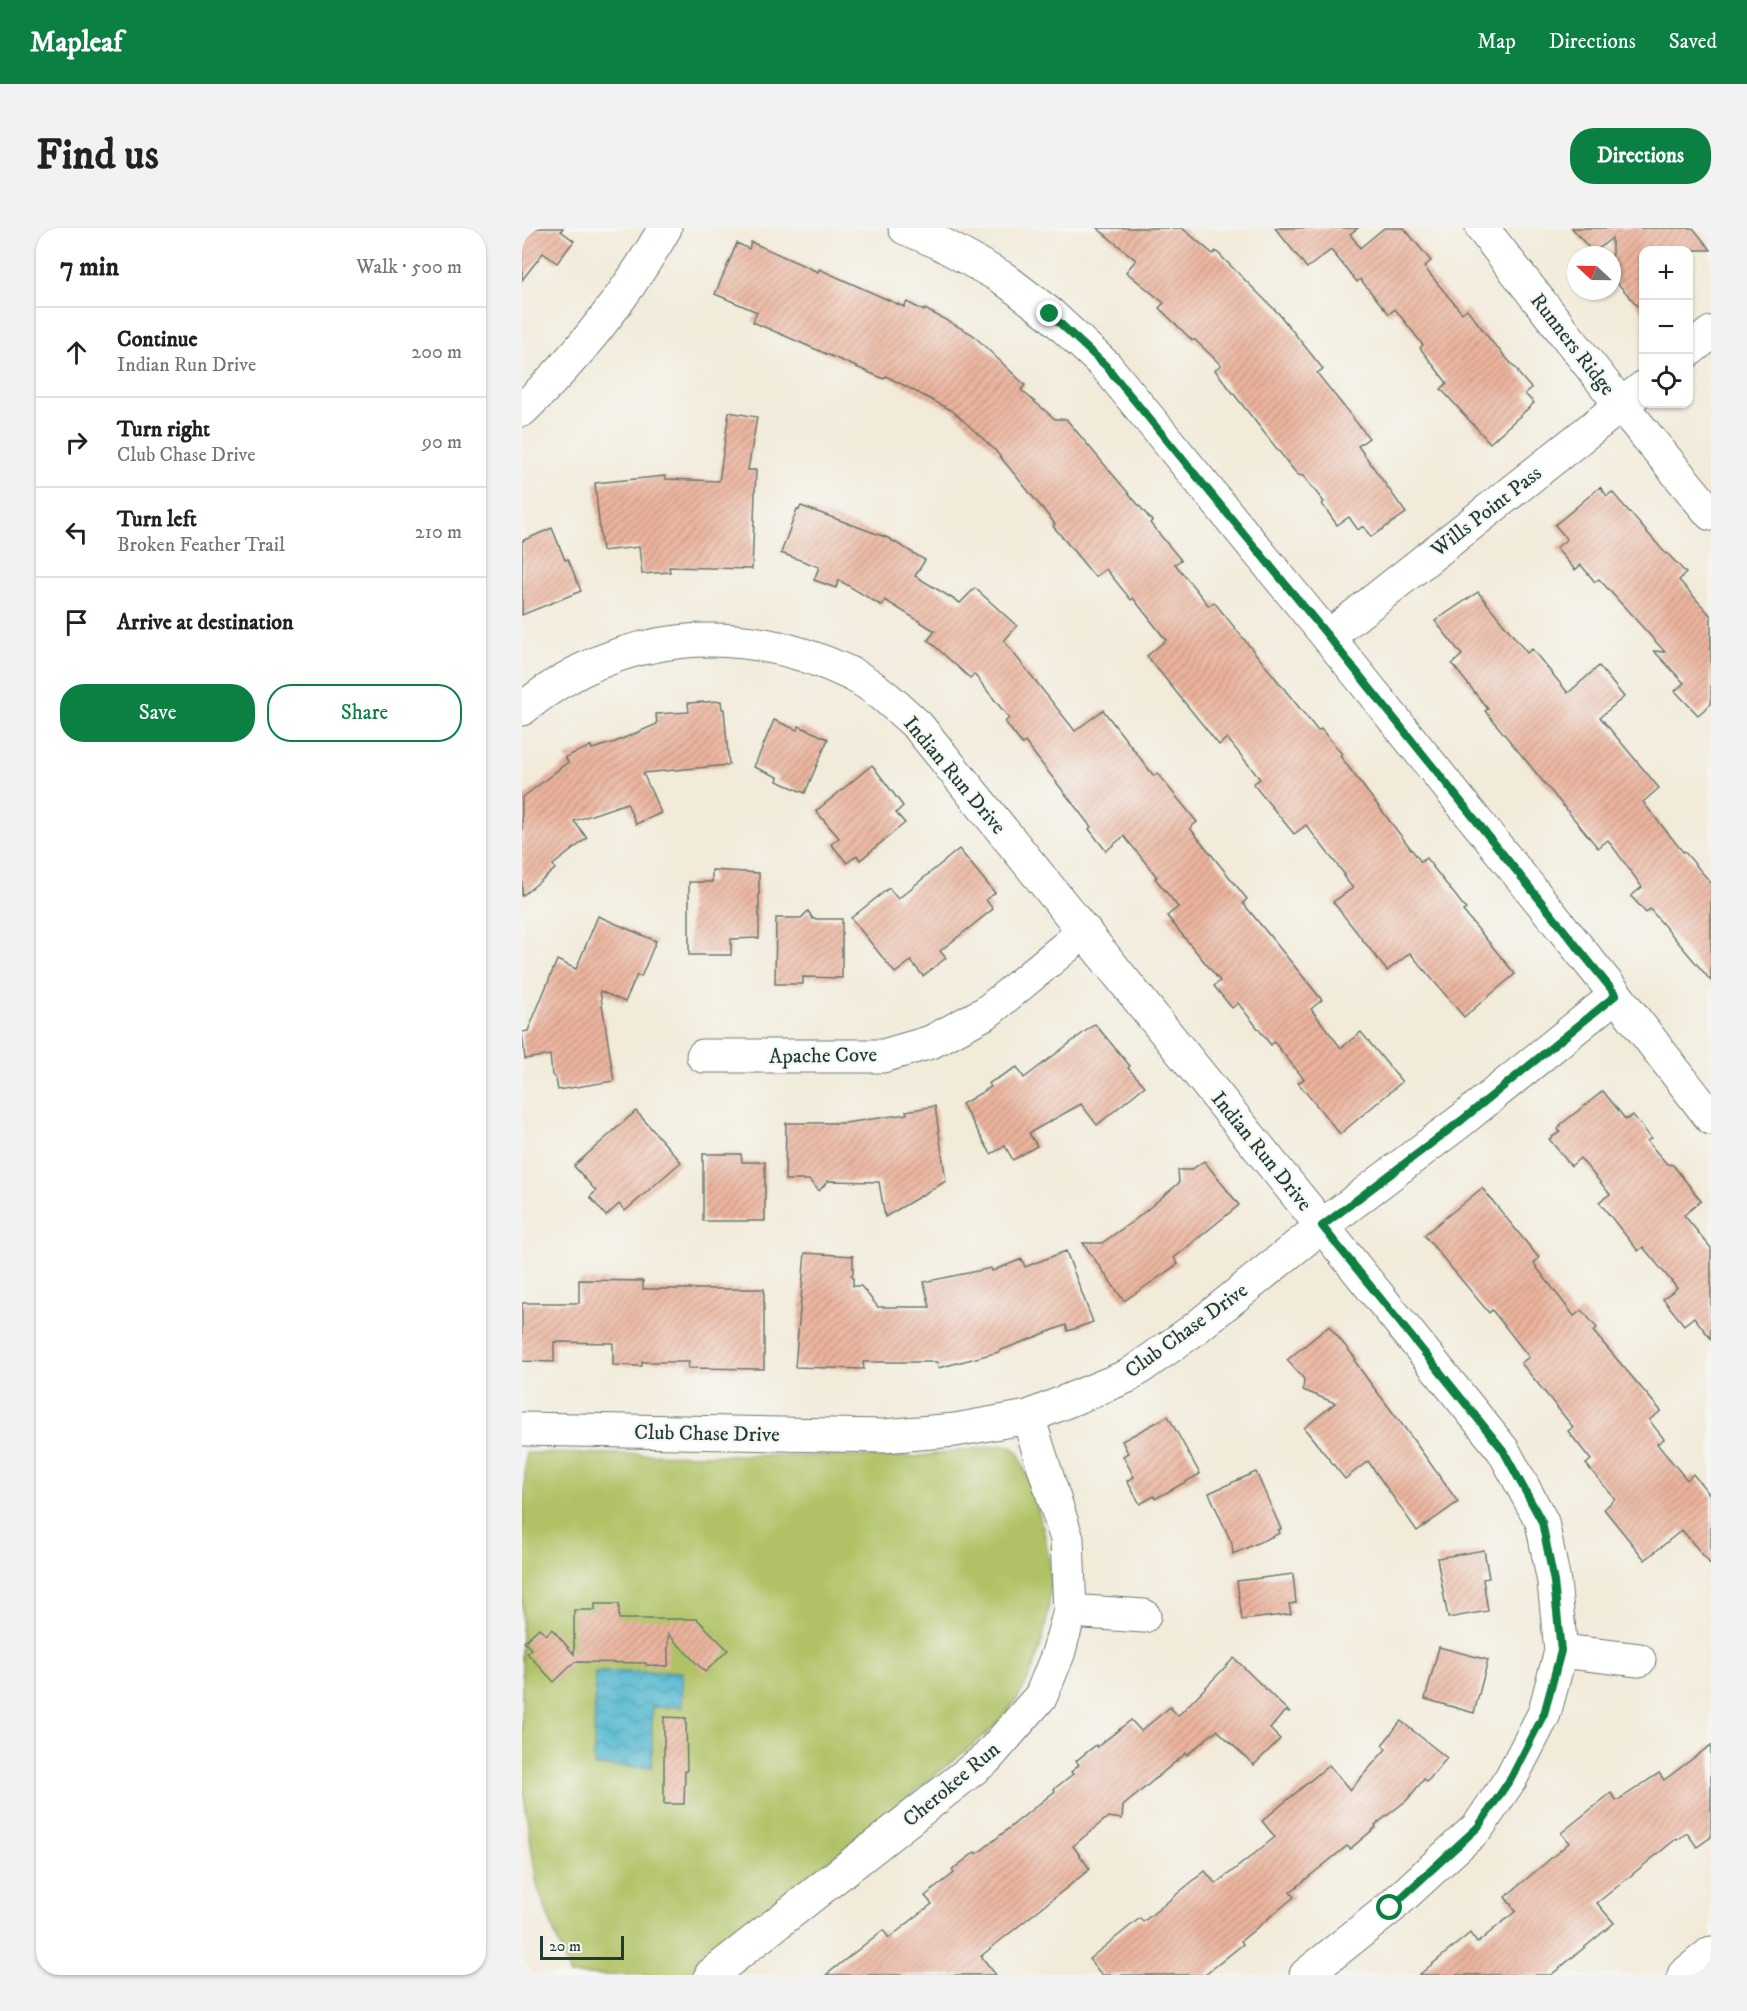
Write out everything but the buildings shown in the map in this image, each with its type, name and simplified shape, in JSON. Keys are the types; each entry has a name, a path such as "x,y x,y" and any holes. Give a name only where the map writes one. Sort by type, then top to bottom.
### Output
{"street":[{"path":"522,410 559,375 611,312 651,254 665,228"},
{"path":"905,228 938,242 1003,278 1050,314 1106,366 1328,636 1616,995 1711,1118"},
{"name":"Runners Ridge","path":"1482,228 1632,396 1711,514"},
{"path":"1693,348 1711,333"},
{"name":"Wills Point Pass","path":"1328,636 1632,396"},
{"name":"Indian Run Drive","path":"522,709 545,691 608,658 659,643 724,640 773,646 814,659 855,676 889,699 918,726 1503,1450 1542,1522 1554,1582 1561,1651 1544,1714 1511,1778 1478,1827 1390,1908 1306,1975"},
{"name":"Apache Cove","path":"704,1056 882,1056 931,1042 987,1012 1084,931"},
{"name":"Club Chase Drive","path":"522,1429 883,1436 955,1430 1028,1418 1128,1376 1192,1331 1322,1226 1462,1120 1616,995"},
{"name":"Cherokee Run","path":"711,1975 987,1758 1041,1696 1058,1654 1070,1611 1067,1539 1028,1418"},
{"path":"1070,1611 1144,1616"},
{"path":"1561,1651 1639,1660"},
{"path":"1684,1975 1711,1953"}],"green space":[{"path":"1004,1445 1018,1452 1043,1529 1050,1571 1045,1630 1033,1668 1012,1706 991,1730 687,1975 570,1975 537,1885 522,1782 522,1544 526,1453 914,1457"}],"water":[{"path":"595,1672 683,1672 682,1707 652,1707 652,1767 594,1766"}],"route":[{"path":"1050,314 1106,366 1328,636 1616,995 1462,1120 1322,1226 1503,1450 1542,1522 1554,1582 1561,1651 1544,1714 1511,1778 1478,1827 1390,1908"}]}
